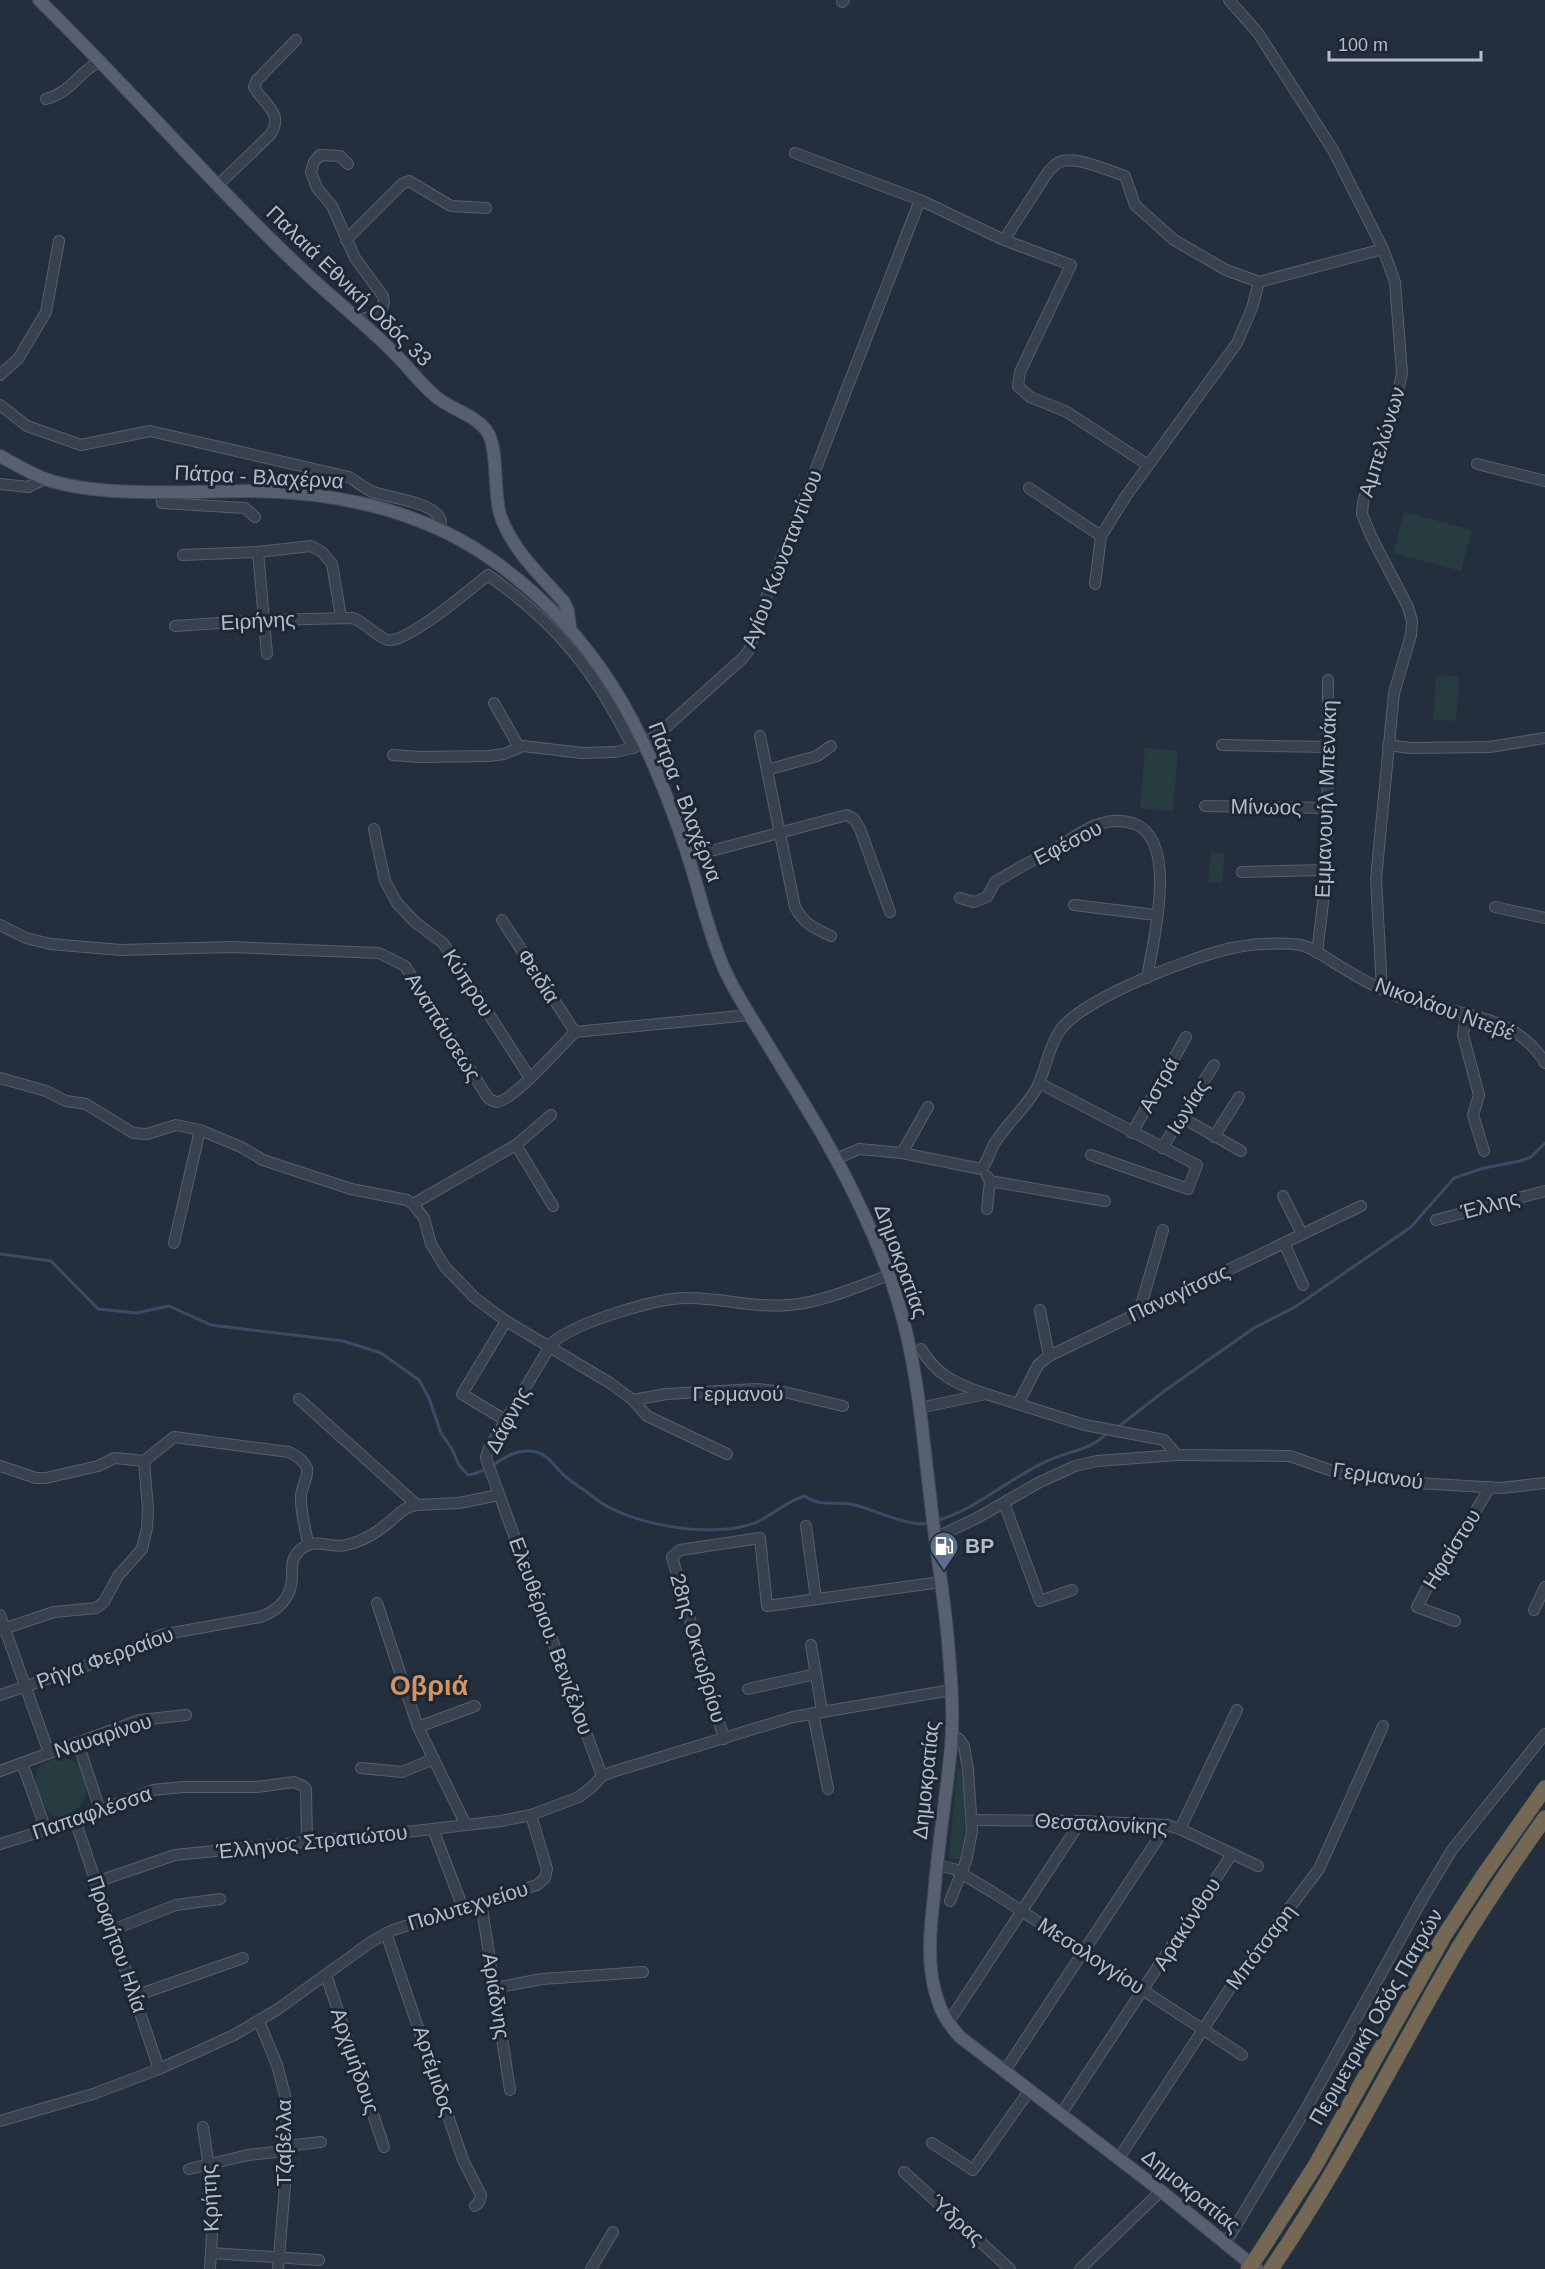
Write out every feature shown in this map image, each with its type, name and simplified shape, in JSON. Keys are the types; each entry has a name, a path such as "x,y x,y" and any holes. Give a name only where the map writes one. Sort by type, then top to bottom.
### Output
{"highway":[{"name":"Περιμετρική Οδός Πατρών","path":"1248,2269 1315,2166 1444,1936 1545,1788"},
{"name":"Περιμετρική Οδός Πατρών","path":"1274,2265 1341,2157 1459,1947 1545,1818"}],"main road":[{"name":"Παλαιά Εθνική Οδός 33","path":"39,0 101,61 218,186 309,277 360,320 432,394 447,406 479,422 488,431 494,451 496,497 501,516 520,551 564,602 568,611 570,628"},
{"name":"Πάτρα - Βλαχέρνα","path":"0,456 45,479 71,486 99,489 256,492 333,497 384,509 439,530 476,549 504,568 570,628 616,690 688,857 723,967 837,1160"},
{"name":"Δημοκρατίας","path":"837,1160 871,1229 889,1275 907,1337 919,1408 941,1582 951,1690 952,1735 932,1916 931,1963 937,2000 948,2023 960,2037 1119,2158 1257,2269"}],"street":[{"name":"Αμπελώνων","path":"1229,0 1255,29 1325,136 1383,249 1395,282 1402,373 1393,413 1363,502 1362,514 1408,606 1412,621 1411,635 1394,693 1376,879 1382,989"},
{"path":"218,186 270,135 275,127 277,120 274,113 254,87 257,80 296,40"},
{"path":"46,99 63,93 89,68 101,61"},
{"path":"795,153 920,200 1004,240 1071,265 1020,372 1018,386 1030,397 1067,411 1148,465"},
{"path":"348,164 340,156 320,155 314,162 311,172 317,188 332,206 346,240 378,288 384,302 381,313 360,320"},
{"path":"1004,240 1051,168 1063,160 1077,161 1125,176 1135,205 1174,240 1226,270 1259,282 1383,249"},
{"path":"346,240 402,184 409,181 451,206 486,207"},
{"name":"Αγίου Κωνσταντίνου","path":"393,754 421,757 489,756 511,752 519,747 582,753 615,752 639,745 656,736 743,658 749,650 768,592 920,200"},
{"path":"0,375 18,358 46,312 59,241"},
{"path":"1095,584 1101,536 1148,465 1238,343 1255,300 1259,282"},
{"path":"0,405 27,426 81,444 150,431 348,477 377,493 436,512 441,521 439,530"},
{"path":"1477,464 1545,481"},
{"path":"0,484 28,487 45,479"},
{"path":"1029,488 1101,536"},
{"path":"161,491 162,503 245,508 255,517"},
{"path":"183,555 258,552 311,546 322,552 332,564 341,617"},
{"path":"258,552 267,654"},
{"name":"Ειρήνης","path":"175,626 341,617 363,621 386,639 393,640 425,623 488,575 524,602 578,657 639,745"},
{"name":"Εμμανουήλ Μπενάκη","path":"1317,953 1327,870 1328,680"},
{"path":"494,703 519,747"},
{"path":"760,736 795,907 801,919 808,926 831,936"},
{"path":"1388,745 1490,747 1545,738"},
{"path":"1222,745 1329,747"},
{"path":"767,770 817,756 831,746"},
{"name":"Μίνωος","path":"1205,806 1327,808"},
{"path":"688,857 842,814 852,817 860,829 890,912"},
{"name":"Εφέσου","path":"960,898 974,902 987,897 995,882 1090,828 1108,822 1123,821 1146,830 1155,843 1160,868 1147,978"},
{"name":"Κύπρου","path":"374,829 385,881 397,903 415,922 443,943 530,1078"},
{"path":"1242,872 1327,870"},
{"path":"1074,905 1156,915"},
{"path":"1495,907 1545,918"},
{"name":"Φειδία","path":"502,920 575,1032"},
{"name":"Αναπάυσεως","path":"0,925 26,938 50,944 121,950 231,947 379,953 405,966 488,1098 496,1103 503,1101 530,1078 575,1032"},
{"name":"Νικολάου Ντεβέ","path":"981,1168 996,1141 1019,1114 1039,1083 1054,1040 1065,1023 1094,1004 1183,962 1239,947 1280,944 1303,946 1382,989 1414,1001 1466,1013 1499,1024 1523,1036 1545,1063"},
{"path":"1466,1013 1463,1035 1479,1095 1473,1115 1484,1151"},
{"path":"575,1032 750,1015"},
{"name":"Αστρά","path":"1132,1133 1186,1037"},
{"name":"Ιωνίας","path":"1162,1148 1214,1065"},
{"path":"0,1078 46,1091 66,1101 86,1104 133,1133 147,1134 170,1126 200,1130 242,1147 263,1160 351,1189 396,1198 413,1204 424,1218 431,1244 445,1268 475,1298 506,1321 610,1383 633,1400 647,1416 727,1454"},
{"path":"1039,1083 1197,1165 1188,1190 1091,1155"},
{"path":"1214,1137 1239,1096"},
{"path":"902,1153 928,1107"},
{"path":"413,1204 516,1145 551,1115"},
{"path":"1181,1117 1241,1151"},
{"path":"174,1243 200,1130"},
{"path":"516,1145 553,1206"},
{"path":"837,1160 859,1149 902,1153 981,1168 990,1181 987,1209"},
{"path":"990,1181 1106,1201"},
{"name":"Έλλης","path":"1436,1220 1545,1191"},
{"path":"1283,1196 1302,1234"},
{"name":"Παναγίτσας","path":"1018,1404 1038,1365 1049,1356 1361,1206"},
{"path":"1140,1312 1163,1230"},
{"path":"1284,1243 1303,1285"},
{"path":"549,1347 559,1338 599,1320 667,1300 687,1298 747,1305 790,1305 830,1296 889,1275"},
{"path":"1040,1310 1049,1356"},
{"path":"505,1420 462,1394 506,1321"},
{"name":"Δάφνης","path":"499,1495 486,1457 489,1448 549,1347"},
{"path":"921,1349 930,1364 954,1383 1073,1422 1164,1440 1177,1455"},
{"name":"Γερμανού","path":"633,1400 666,1394 757,1389 794,1394 843,1406"},
{"path":"919,1408 986,1394"},
{"path":"298,1399 417,1505"},
{"path":"0,1466 36,1478 46,1478 99,1466 116,1458 144,1461 174,1437 289,1452 307,1469 300,1499 308,1544 318,1542 342,1546 354,1543 385,1526 407,1506 459,1503 499,1495"},
{"name":"Γερμανού","path":"934,1534 1004,1503 1038,1483 1081,1465 1097,1461 1177,1455 1283,1455 1296,1457 1345,1475 1416,1483 1490,1487 1545,1483"},
{"path":"2,1629 54,1612 95,1608 101,1605 118,1576 142,1549 147,1518 144,1461"},
{"name":"Ηφαίστου","path":"1455,1621 1417,1607 1432,1578 1442,1567 1490,1487"},
{"name":"Ελευθέριου. Βενιζέλου","path":"499,1495 602,1776"},
{"path":"1004,1503 1040,1601 1072,1590"},
{"path":"806,1526 816,1599 941,1582"},
{"name":"28ης Οκτωβρίου","path":"724,1739 672,1557 680,1550 759,1538 767,1606 816,1599"},
{"name":"Ρήγα Φερραίου","path":"0,1695 120,1654 166,1633 260,1617 273,1612 282,1605 286,1595 292,1578 292,1561 308,1544"},
{"path":"1534,1611 1545,1587"},
{"path":"377,1602 418,1727 466,1825"},
{"path":"0,1615 2,1629 27,1686 49,1753"},
{"path":"811,1645 828,1789"},
{"path":"748,1689 816,1674"},
{"path":"531,1815 579,1797 602,1776 627,1766 818,1712 951,1690"},
{"path":"418,1727 475,1706"},
{"path":"1180,1829 1237,1710"},
{"name":"Ναυαρίνου","path":"0,1771 144,1719 186,1715"},
{"name":"Μπότσαρη","path":"1119,2158 1239,1973 1318,1869 1383,1725"},
{"path":"1225,2244 1306,2109 1390,1955 1452,1850 1545,1734"},
{"path":"950,1900 962,1873 971,1840 973,1820 964,1746 952,1735"},
{"path":"78,1743 100,1810"},
{"path":"361,1768 402,1772 434,1759"},
{"path":"22,1763 46,1830"},
{"name":"Παπαφλέσσα","path":"0,1844 75,1820 153,1790 183,1787 257,1787 294,1782 306,1789 307,1841"},
{"name":"Έλληνος Στρατιώτου","path":"96,1882 170,1856 433,1829 531,1815"},
{"name":"Πολυτεχνείου","path":"0,2121 80,2098 159,2069 234,2035 259,2021 386,1934 406,1925 532,1888 546,1878 546,1865 531,1815"},
{"name":"Προφήτου Ηλία","path":"75,1820 159,2069"},
{"name":"Θεσσαλονίκης","path":"973,1820 1167,1825 1258,1866"},
{"path":"948,2023 1081,1821"},
{"path":"1004,2072 1167,1825"},
{"path":"433,1829 464,1908"},
{"name":"Αρακύνθου","path":"1061,2114 1232,1854"},
{"name":"Μεσολογγίου","path":"936,1865 949,1866 962,1873 1242,2055"},
{"path":"112,1929 176,1905 220,1899"},
{"name":"Αριάδνης","path":"481,1902 510,2090"},
{"name":"Αρτέμιδος","path":"386,1934 411,2000 463,2160 481,2195 475,2206"},
{"path":"135,1996 243,1958"},
{"path":"494,1988 542,1979 643,1972"},
{"name":"Αρχιμήδους","path":"326,1975 384,2147"},
{"name":"Τζαβέλλα","path":"259,2021 285,2094 286,2149 278,2269"},
{"path":"932,2143 973,2170 1029,2091"},
{"name":"Κρήτης","path":"203,2127 210,2164 215,2214 210,2269"},
{"path":"189,2169 248,2155 321,2142"},
{"name":"Ύδρας","path":"904,2172 1010,2269"},
{"path":"1080,2269 1161,2191"},
{"path":"591,2269 613,2232"},
{"path":"211,2253 319,2260"}],"green space":[{"path":"1404,512 1472,530 1461,571 1393,553"},
{"path":"1436,675 1459,677 1456,721 1433,720"},
{"path":"1145,748 1178,751 1173,811 1140,808"},
{"path":"1211,852 1225,853 1222,883 1208,882"},
{"path":"61,1758 71,1760 79,1766 86,1785 81,1805 72,1812 59,1817 43,1804 35,1781 41,1766"},
{"path":"957,1767 961,1768 964,1803 964,1837 960,1860 949,1858"}],"waterway":[{"path":"1118,1427 1167,1389 1254,1328 1295,1307 1411,1227 1454,1178 1531,1157 1545,1143"},
{"path":"0,1254 51,1261 98,1309 136,1313 169,1306 211,1325 343,1341 381,1353 419,1380 429,1398 441,1433 459,1465 468,1475 484,1470 514,1453 536,1452 546,1457 569,1480 607,1506 626,1515 672,1527 719,1530 739,1527 757,1522 805,1496 822,1503 855,1505 912,1523 929,1523"},
{"path":"935,1521 965,1509 1049,1460 1087,1447 1107,1433"}],"place":[{"name":"BP","path":"944,1572"}],"district":[{"name":"Οβριά","path":"429,1686"}]}
